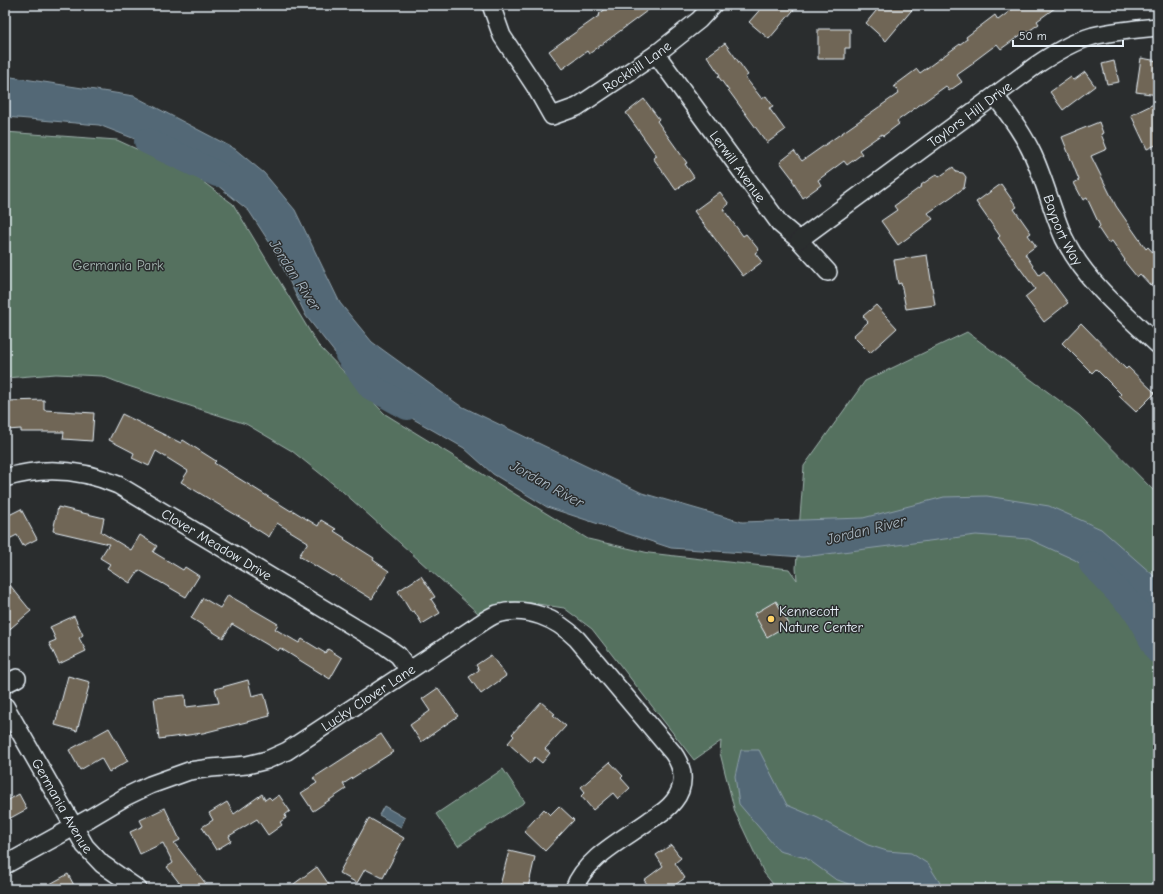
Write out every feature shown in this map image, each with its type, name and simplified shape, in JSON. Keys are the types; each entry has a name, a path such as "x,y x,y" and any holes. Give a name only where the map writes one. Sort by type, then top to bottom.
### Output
{"street":[{"name":"Rockhill Lane","path":"490,5 502,36 535,86 552,116 578,107 656,54 699,20 712,5"},
{"name":"Taylors Hill Drive","path":"799,240 1035,66 1072,44 1092,36 1158,27"},
{"name":"Lerwill Avenue","path":"656,54 780,224 799,240 828,272"},
{"name":"Bayport Way","path":"995,96 1025,137 1034,155 1064,237 1077,261 1094,282 1158,345"},
{"name":"Clover Meadow Drive","path":"5,478 27,472 62,470 90,475 118,485 384,645 398,656 409,670"},
{"name":"Lucky Clover Lane","path":"5,865 138,790 169,777 199,769 247,765 277,756 309,737 496,614 518,611 541,615 560,624 577,639 673,753 680,765 683,779 674,802 661,813 596,858 583,871 574,889"},
{"name":"Germania Avenue","path":"5,706 84,846 96,858 138,889"}],"green space":[{"name":"Germania Park","path":"5,132 117,140 195,176 233,204 318,345 385,414 588,539 649,553 789,569 797,580 796,568 804,466 865,381 967,332 1079,415 1158,495 1158,889 777,889 764,873 735,812 720,753 721,741 694,760 592,629 564,608 531,603 510,602 495,605 478,613 342,491 292,451 246,424 125,385 102,376 56,374 5,378"},
{"path":"503,769 525,802 458,846 436,814"}],"water":[{"path":"5,76 134,96 235,149 264,173 295,210 340,303 372,342 459,405 642,493 742,522 863,518 944,497 987,496 1049,506 1101,529 1158,581 1158,648 1119,592 1075,560 1029,539 976,535 803,557 671,548 547,507 493,474 464,448 408,416 339,358 306,316 275,251 249,211 184,158 99,125 5,117"},
{"path":"741,750 759,750 787,805 818,818 868,845 887,851 911,853 928,864 940,883 934,889 862,889 835,879 806,858 779,851 739,804 735,776"},
{"path":"384,806 405,818 401,827 379,815"}],"building":[{"path":"611,5 655,5 589,54 587,51 562,69 549,51 600,15 599,14"},
{"path":"764,5 798,5 769,39 749,22"},
{"path":"881,5 916,5 886,41 866,23"},
{"path":"1018,5 1059,5 1037,21 1039,24 1023,35 1022,34 1001,49 997,44 973,62 974,63 957,75 962,82 949,91 946,86 897,121 899,124 883,136 882,134 859,150 862,154 847,165 844,161 818,180 821,185 803,198 794,184 793,179 780,162 794,151 802,161 899,93 894,86 917,69 920,73 967,39 966,37 995,15 998,20"},
{"path":"818,29 850,29 850,48 845,48 845,59 818,59"},
{"path":"725,43 748,75 745,77 762,99 766,96 773,106 769,108 785,130 767,143 718,76 720,75 707,56"},
{"path":"1141,58 1158,61 1158,95 1136,92"},
{"path":"1114,61 1119,82 1107,84 1102,64"},
{"path":"1085,72 1095,86 1063,110 1050,92 1071,77 1074,80"},
{"path":"644,99 659,119 657,121 687,163 685,164 694,177 676,190 653,158 657,156 626,113"},
{"path":"1158,102 1158,144 1147,149 1131,115"},
{"path":"1099,122 1103,133 1101,134 1107,149 1091,156 1116,206 1146,249 1148,247 1158,258 1158,280 1151,286 1140,274 1137,277 1124,261 1125,260 1112,241 1108,243 1098,228 1100,226 1087,198 1083,200 1074,183 1079,180 1062,137"},
{"path":"953,167 956,172 963,173 966,177 964,188 928,213 933,219 898,245 881,221 897,210 894,206 922,186 921,185 937,174 939,177"},
{"path":"1001,184 1017,207 1014,209 1031,233 1028,235 1036,246 1025,254 1039,275 1044,271 1068,303 1044,322 1025,297 1035,289 998,238 1000,236 976,202"},
{"path":"720,192 729,204 723,209 743,236 746,234 759,250 755,253 762,262 743,276 694,211"},
{"path":"927,255 935,305 906,309 901,283 898,284 894,260"},
{"path":"876,305 897,328 870,353 853,336 868,322 863,316"},
{"path":"1081,323 1126,369 1128,367 1155,393 1136,412 1119,396 1121,394 1096,369 1092,373 1062,343"},
{"path":"44,400 44,410 94,413 92,441 63,439 64,432 21,432 21,429 7,430 7,401"},
{"path":"122,414 181,443 183,440 216,461 214,463 291,511 292,510 318,526 321,520 336,529 334,531 345,538 344,539 374,558 373,560 389,571 372,599 299,556 308,542 277,523 269,537 250,525 251,524 181,482 188,471 156,451 149,466 132,458 134,453 109,440"},
{"path":"58,507 104,518 101,532 131,550 140,535 157,546 153,552 183,570 185,567 199,576 186,597 139,570 130,583 107,568 110,564 100,558 109,544 53,531"},
{"path":"21,509 37,539 23,546 17,535 5,541 5,517"},
{"path":"421,576 435,597 431,599 440,613 422,624 414,611 411,612 398,591"},
{"path":"5,579 31,611 5,633"},
{"path":"228,595 278,624 275,629 299,643 302,639 325,653 328,649 342,658 330,679 280,648 278,651 232,624 223,638 191,618 203,598 220,608"},
{"name":"Kennecott Nature Center","path":"776,601 789,624 767,637 754,614"},
{"path":"74,616 83,635 79,638 86,651 59,664 49,643 56,640 50,627"},
{"path":"491,655 506,676 481,694 469,677 479,670 476,665"},
{"path":"68,676 90,682 77,731 55,725"},
{"path":"248,680 252,696 264,693 270,716 203,733 159,739 154,698 185,695 186,707 219,703 215,689"},
{"path":"438,688 458,716 421,742 410,725 430,711 422,699"},
{"path":"541,702 566,726 545,749 550,753 542,763 535,757 530,763 508,743 514,736 512,734"},
{"path":"109,728 128,761 109,772 101,758 80,770 69,750"},
{"path":"381,734 393,752 343,784 346,789 313,811 301,793 317,783 313,778"},
{"path":"610,762 623,776 621,778 630,788 618,799 613,793 593,810 581,796 585,792 581,787"},
{"path":"19,794 27,809 5,821 5,802"},
{"path":"262,794 265,800 269,797 272,800 279,795 290,811 285,815 286,818 280,822 282,825 268,835 257,819 229,836 231,841 216,850 202,827 213,820 209,813 227,802 234,814"},
{"path":"559,806 574,820 545,851 524,831 544,809 550,815"},
{"path":"165,808 180,840 174,843 210,889 184,889 167,867 173,863 163,843 140,854 130,832 143,826 140,820"},
{"path":"369,818 404,838 383,878 365,869 357,883 339,873"},
{"path":"671,845 681,858 675,863 685,878 669,889 651,889 644,880 663,866 656,855"},
{"path":"509,851 535,857 528,888 523,886 522,889 499,889"},
{"path":"317,867 332,889 287,889"},
{"path":"68,874 76,889 41,889"}],"waterway":[{"name":"Jordan River","path":"147,141 217,174"},
{"name":"Jordan River","path":"348,355 371,387 407,407"},
{"name":"Jordan River","path":"1092,564 1137,612 1158,651"}],"place":[{"name":"Kennecott Nature Center","path":"771,619"}]}
